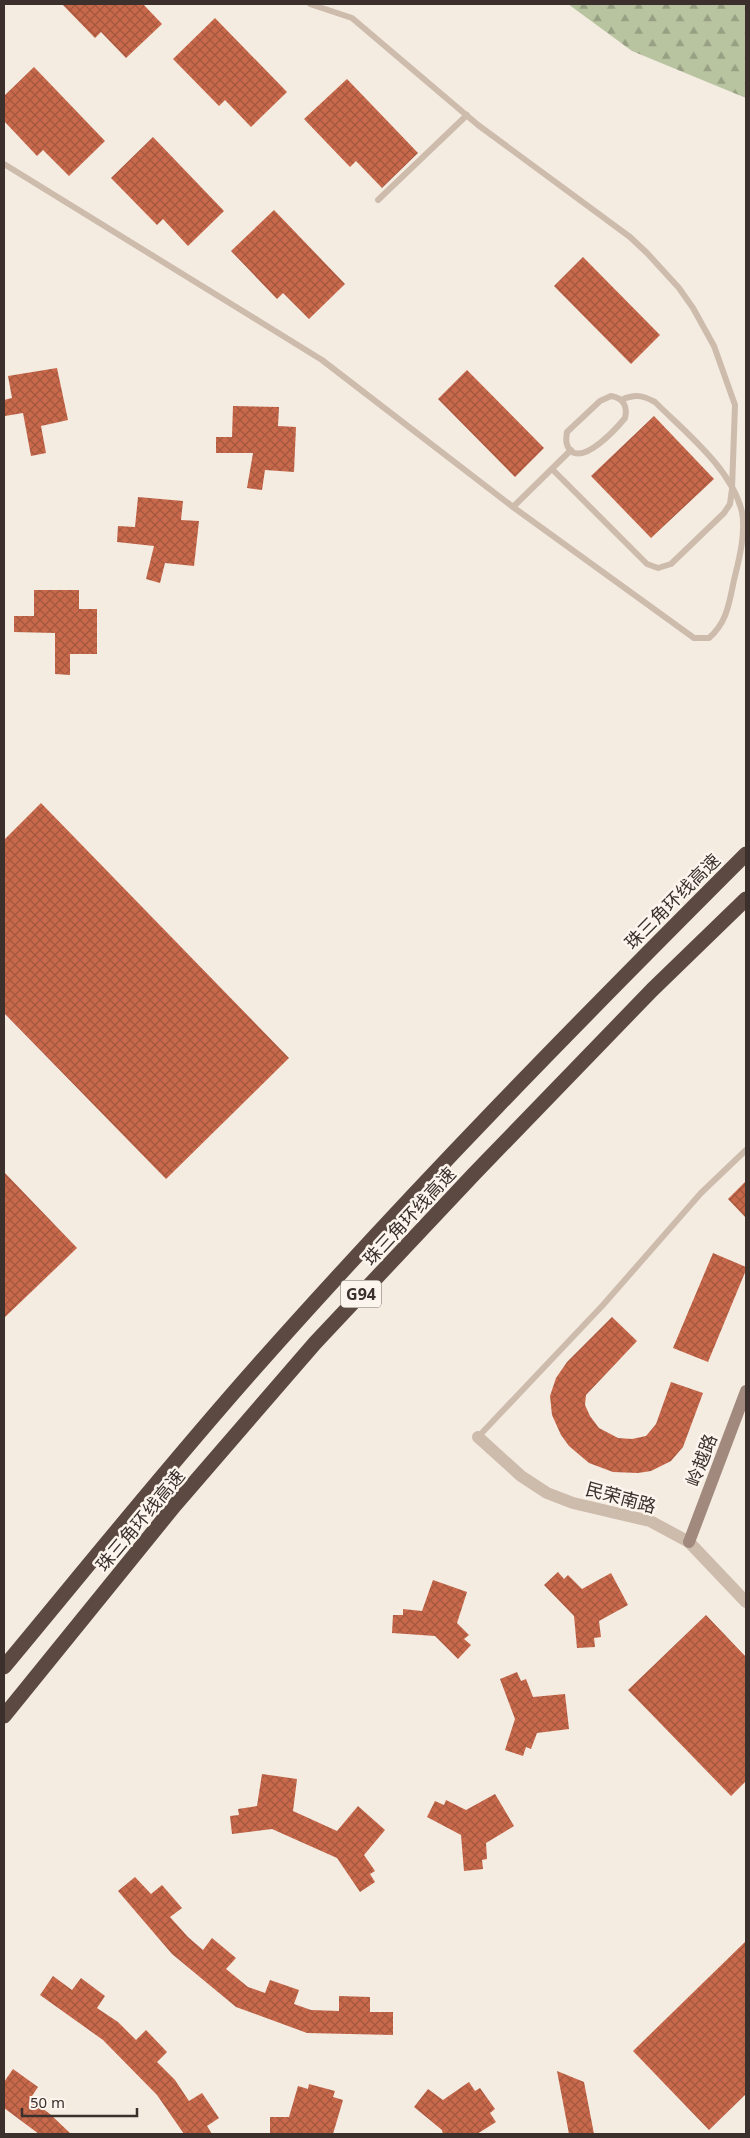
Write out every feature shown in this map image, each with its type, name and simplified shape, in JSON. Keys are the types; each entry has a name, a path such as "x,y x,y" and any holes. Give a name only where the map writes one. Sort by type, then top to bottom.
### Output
{"highway":[{"name":"珠三角环线高速","path":"4,1667 255,1368 414,1192 581,1018 746,854"},
{"name":"珠三角环线高速","path":"4,1716 175,1505 315,1343 474,1174 638,1005 746,899"},
{"path":"4,1720 22,1694"}],"street":[{"name":"岭越路","path":"689,1542 746,1391"},
{"name":"民荣南路","path":"478,1437 521,1476 547,1493 574,1503 650,1521 689,1542 746,1602"}],"lane":[{"path":"310,4 352,18 467,115 529,164 630,237 664,270 684,295 714,346 735,405 730,504 724,513 671,564 658,568 647,564 552,469"},
{"path":"378,200 467,115"},
{"path":"4,164 322,360 512,507 694,638 709,638 720,628 728,610 743,529 742,512 732,489 715,462 655,402 644,396 632,395 621,400"},
{"path":"611,396 621,400 625,405 626,412 621,423 587,453 576,454 571,450 567,445 566,439 567,432 572,427 605,397 611,396"},
{"path":"512,507 571,450"},
{"path":"478,1437 604,1305 701,1193 746,1150"}],"green space":[{"path":"568,4 746,4 746,98 632,51"}],"building":[{"path":"62,4 143,4 162,24 126,58 101,32 95,38"},
{"path":"215,18 287,92 251,127 225,100 219,106 173,59"},
{"path":"34,67 105,141 69,176 43,150 37,156 4,121 4,96"},
{"path":"347,79 418,153 382,188 356,161 350,167 304,119"},
{"path":"153,137 224,211 188,246 163,219 157,225 111,178"},
{"path":"274,210 345,284 309,319 283,293 277,299 231,251"},
{"path":"583,257 660,335 631,364 554,286"},
{"path":"57,368 68,420 41,426 46,453 31,456 23,413 5,416 4,400 12,398 8,376"},
{"path":"467,370 544,448 515,477 438,399"},
{"path":"233,406 279,407 278,426 296,427 294,472 265,470 262,490 247,488 253,453 216,453 216,437 232,437"},
{"path":"654,416 714,479 651,538 591,476"},
{"path":"138,497 183,501 181,520 199,521 194,566 165,563 160,583 146,579 154,546 117,542 118,526 135,527"},
{"path":"34,590 79,590 79,609 97,609 97,654 70,654 70,675 55,674 55,633 14,632 14,616 34,616"},
{"path":"41,803 289,1058 166,1179 4,1013 4,840"},
{"path":"4,1172 77,1248 4,1318"},
{"path":"746,1181 746,1218 728,1199"},
{"path":"713,1253 746,1267 746,1270 708,1362 673,1348"},
{"path":"612,1317 637,1341 586,1395 585,1405 599,1428 618,1438 632,1439 646,1436 656,1424 671,1382 703,1393 683,1447 671,1461 651,1471 638,1473 613,1472 589,1463 569,1446 561,1435 552,1415 550,1396 556,1378 567,1362"},
{"path":"558,1572 564,1579 568,1575 582,1589 611,1573 628,1605 599,1621 601,1637 594,1638 595,1647 577,1648 574,1616 544,1585"},
{"path":"433,1580 467,1592 457,1623 469,1635 464,1639 471,1645 458,1659 435,1636 392,1633 393,1615 403,1615 403,1609 422,1611"},
{"path":"706,1615 746,1657 746,1781 731,1796 628,1690"},
{"path":"517,1672 521,1681 526,1679 533,1697 565,1694 569,1729 537,1733 531,1749 526,1747 523,1756 505,1750 515,1719 500,1679"},
{"path":"262,1774 297,1779 293,1811 337,1831 358,1806 385,1830 364,1855 375,1871 370,1874 375,1882 360,1892 337,1858 272,1829 232,1834 230,1816 239,1815 238,1809 257,1806"},
{"path":"495,1794 514,1826 486,1843 487,1859 482,1860 483,1869 464,1871 461,1835 427,1817 435,1801 444,1805 446,1800 466,1810"},
{"path":"135,1877 151,1894 162,1885 182,1908 170,1917 203,1950 212,1938 236,1958 226,1969 248,1987 265,1993 270,1980 299,1990 294,2004 311,2010 339,2011 339,1996 370,1997 370,2012 393,2012 393,2035 307,2033 236,2007 172,1954 118,1891"},
{"path":"746,1941 746,2094 709,2130 633,2051"},
{"path":"53,1976 72,1990 81,1978 105,1996 97,2008 118,2022 136,2040 146,2030 167,2052 157,2062 175,2080 189,2101 202,2093 219,2118 207,2126 212,2134 184,2134 157,2095 103,2040 40,1995"},
{"path":"13,2069 38,2087 30,2099 50,2114 71,2134 39,2134 4,2108 4,2082"},
{"path":"557,2071 584,2082 594,2134 569,2134"},
{"path":"469,2082 475,2091 480,2088 495,2109 490,2113 496,2122 477,2134 443,2134 442,2130 414,2107 428,2089 443,2100"},
{"path":"309,2084 335,2091 333,2097 343,2100 333,2134 270,2134 270,2117 289,2117 298,2086 308,2089"}]}
